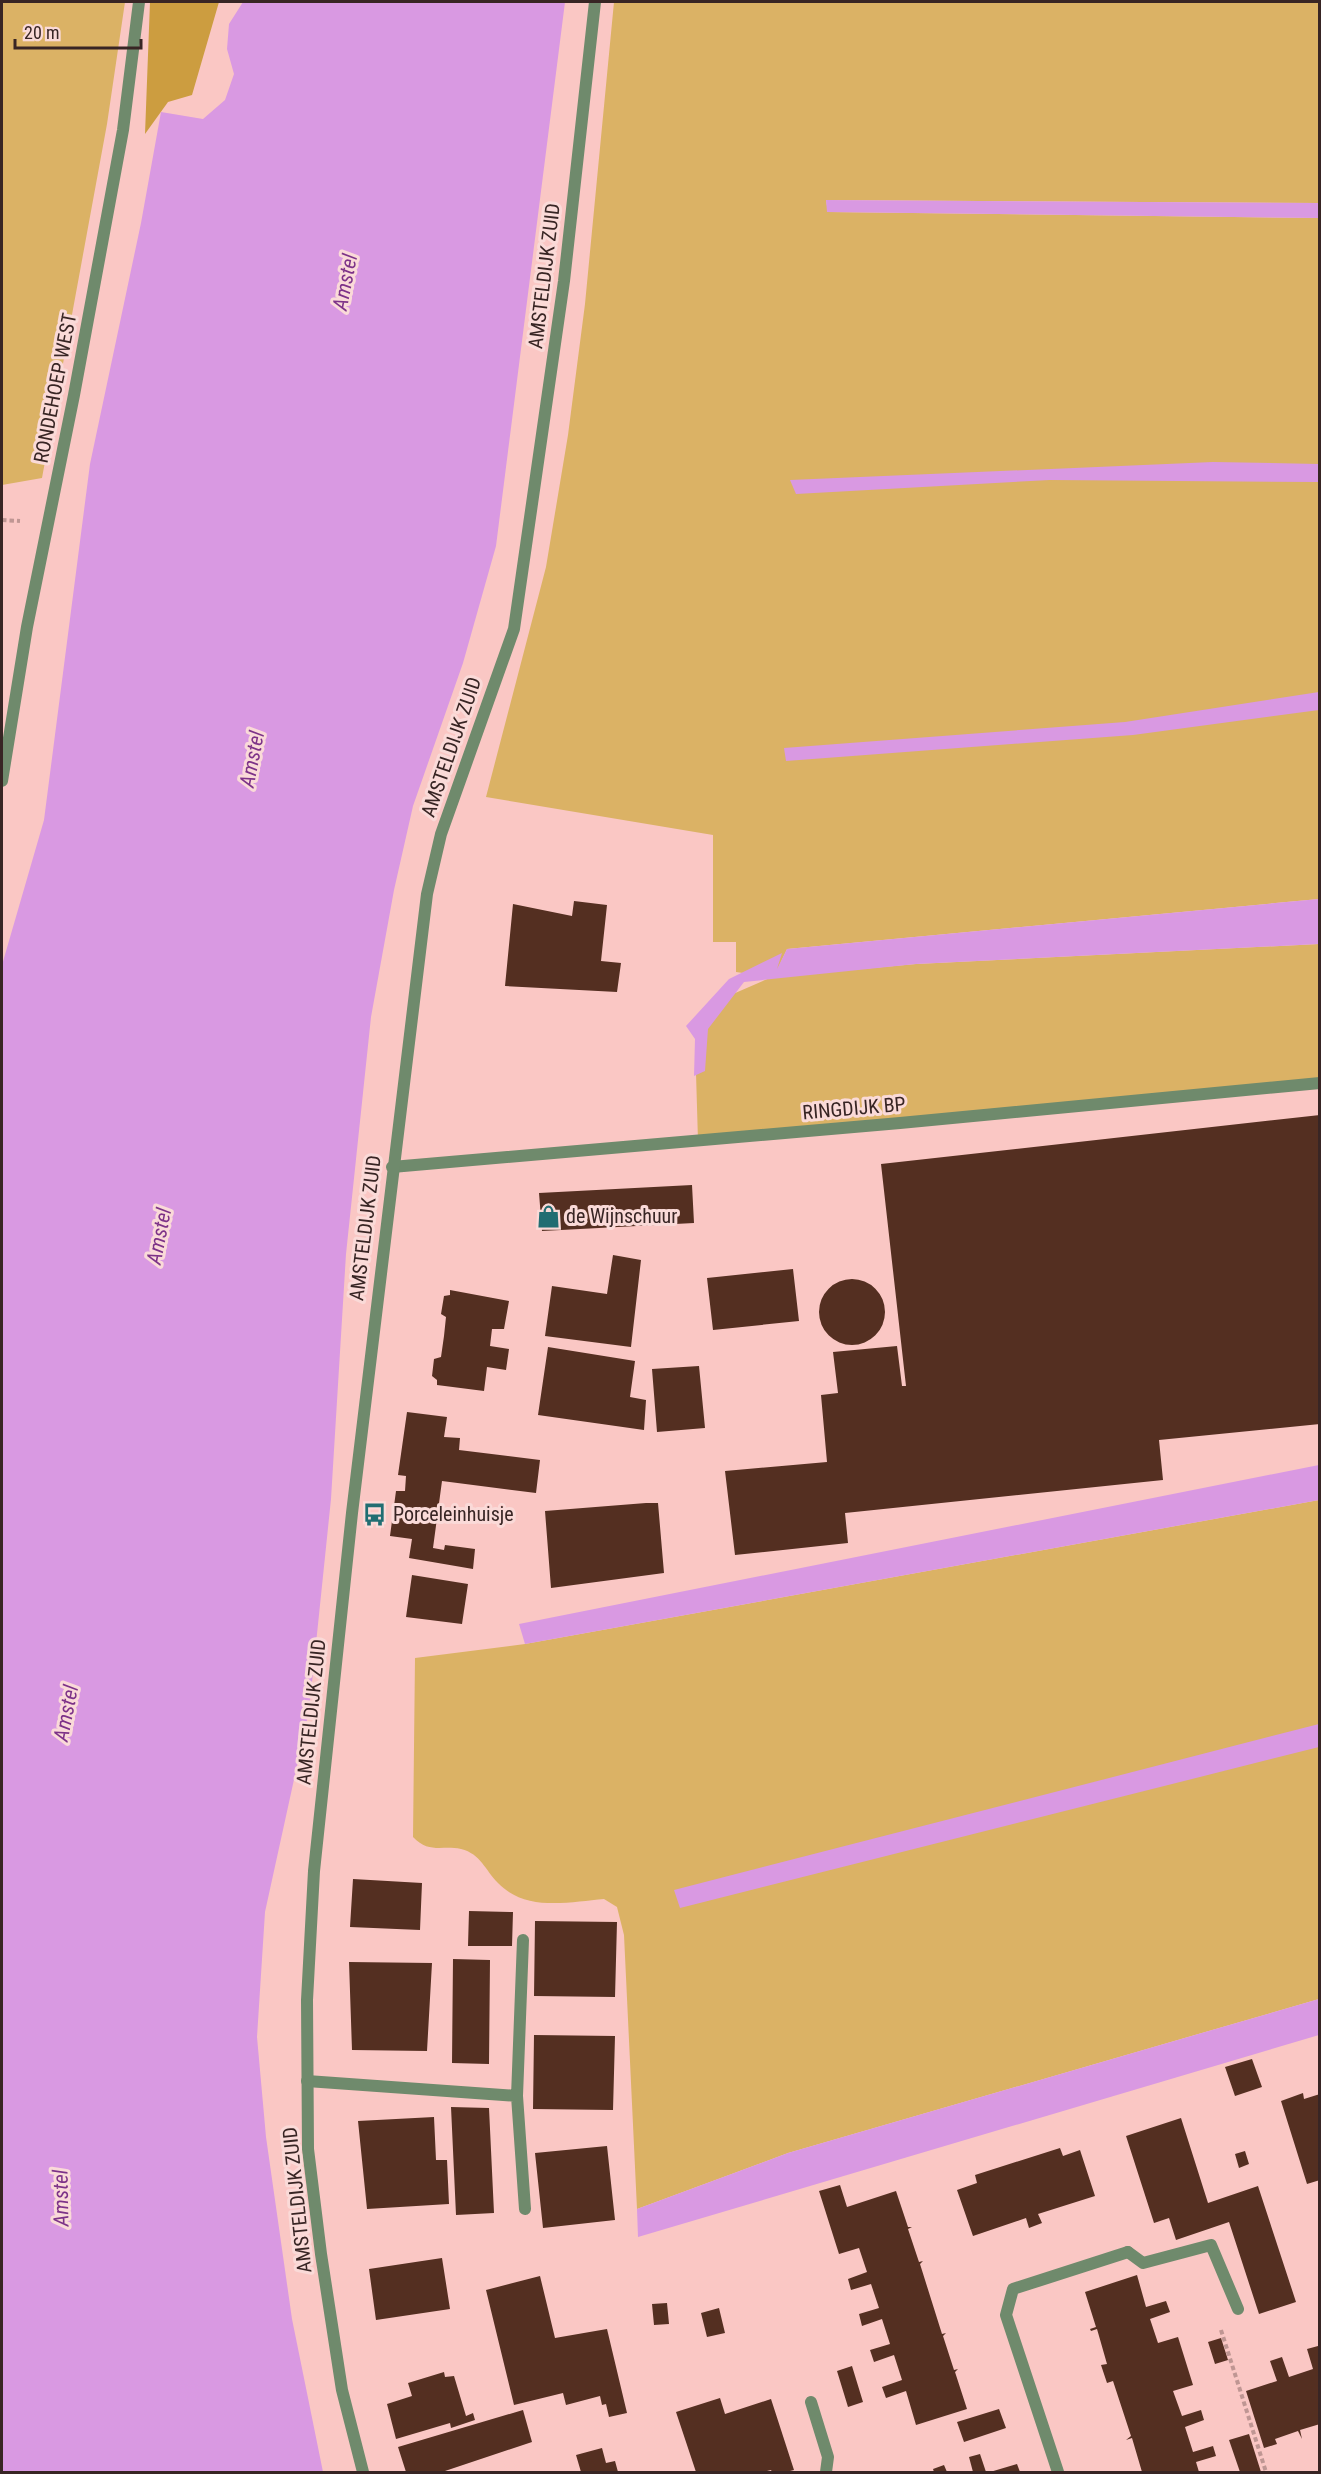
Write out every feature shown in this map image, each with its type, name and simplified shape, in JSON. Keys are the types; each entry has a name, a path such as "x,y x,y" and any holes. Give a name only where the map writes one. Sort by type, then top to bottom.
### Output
{"street":[{"name":"RONDEHOEP WEST","path":"2,781 27,627 74,395 123,130 139,2"},
{"name":"AMSTELDIJK ZUID","path":"363,2472 342,2390 308,2149 307,2000 314,1871 350,1524 427,894 441,834 514,629 562,293 595,2"},
{"name":"RINGDIJK BP","path":"392,1167 900,1123 1320,1083"},
{"path":"523,1940 517,2096 525,2210"},
{"path":"307,2081 517,2096"},
{"path":"1058,2472 1006,2315 1013,2289 1128,2252 1143,2263 1211,2245 1238,2309"},
{"path":"811,2402 828,2457 826,2472"}],"path":[{"path":"1238,2309 1220,2329 1266,2472"}],"shaded area":[{"path":"2,2 125,2 107,124 42,478 2,485"},
{"path":"150,2 219,2 192,95 168,102 145,134"},
{"path":"614,2 1319,2 1319,203 826,200 828,212 1319,218 1319,899 787,949 774,977 916,964 1319,944 1319,1083 698,1141 695,1039 710,1004 772,977 736,972 736,942 713,942 713,835 486,797 546,567 568,435 585,304"},
{"path":"1319,1500 1319,1999 788,2153 637,2209 624,1935 617,1907 604,1899 548,1903 521,1898 498,1883 478,1859 468,1851 430,1847 413,1837 415,1658 525,1644"}],"water":[{"name":"Amstel","path":"243,2 565,2 496,546 463,663 413,806 394,890 371,1017 346,1254 331,1499 309,1711 265,1912 257,2037 266,2137 292,2319 323,2472 2,2472 2,965 44,820 90,464 141,223 161,112 203,119 225,100 234,74 227,49 229,24"},
{"path":"826,200 1319,203 1320,218 827,212"},
{"path":"1213,462 1319,464 1319,482 1050,480 796,494 790,480"},
{"path":"1319,692 1319,710 1133,735 786,761 784,748 1125,722"},
{"path":"1319,899 1319,944 916,964 744,982 708,1029 705,1071 694,1076 695,1039 686,1026 729,979 782,953 777,969 787,949"},
{"path":"1319,1465 1319,1500 525,1644 519,1624"},
{"path":"1319,1724 1319,1747 680,1908 674,1890"},
{"path":"1319,1999 1319,2035 638,2237 637,2209 788,2153"}],"building":[{"path":"574,901 607,905 601,961 621,963 617,992 505,986 513,904 572,916"},
{"path":"1320,1115 1320,1424 1159,1440 1163,1480 845,1513 848,1543 735,1555 725,1471 827,1462 821,1395 838,1393 833,1352 897,1346 902,1386 906,1386 881,1164"},
{"path":"692,1185 694,1223 542,1231 539,1193"},
{"path":"613,1255 641,1260 631,1347 545,1336 552,1286 607,1294"},
{"path":"793,1269 799,1321 713,1330 707,1278"},
{"path":"845,1279 859,1279 871,1284 880,1293 885,1312 883,1325 876,1336 859,1345 845,1345 833,1340 824,1331 819,1319 819,1305 824,1293 833,1284"},
{"path":"450,1290 509,1301 504,1329 492,1329 490,1346 509,1349 506,1370 487,1367 484,1391 437,1385 437,1380 432,1376 434,1359 441,1357 446,1317 441,1314 444,1296 450,1295"},
{"path":"548,1347 635,1361 630,1397 646,1400 644,1430 538,1415"},
{"path":"699,1366 705,1428 657,1432 652,1369"},
{"path":"407,1412 447,1417 444,1437 460,1438 459,1450 540,1460 536,1493 442,1481 433,1548 444,1550 445,1545 475,1549 473,1569 409,1558 412,1539 390,1536 396,1491 405,1491 406,1476 398,1475"},
{"path":"658,1503 664,1573 551,1588 545,1511"},
{"path":"412,1575 468,1584 462,1624 406,1617"},
{"path":"353,1879 422,1883 420,1930 350,1927"},
{"path":"469,1911 513,1912 512,1946 468,1946"},
{"path":"535,1921 617,1922 615,1997 534,1996"},
{"path":"453,1959 490,1960 489,2064 452,2063"},
{"path":"349,1962 432,1963 427,2051 352,2050"},
{"path":"534,2035 615,2036 613,2110 533,2109"},
{"path":"1252,2059 1262,2087 1235,2096 1225,2067"},
{"path":"1303,2093 1304,2099 1320,2094 1320,2180 1307,2184 1281,2101"},
{"path":"451,2107 489,2108 494,2213 456,2215"},
{"path":"434,2117 436,2160 447,2160 449,2204 367,2209 358,2121"},
{"path":"1181,2118 1208,2203 1258,2186 1296,2302 1259,2314 1229,2222 1176,2240 1169,2218 1154,2223 1126,2136"},
{"path":"607,2146 615,2220 543,2228 535,2153"},
{"path":"1060,2148 1063,2156 1080,2150 1095,2196 1038,2214 1042,2223 1029,2228 1026,2218 973,2236 957,2190 977,2183 975,2175"},
{"path":"1245,2151 1249,2164 1239,2168 1235,2154"},
{"path":"840,2185 847,2207 896,2191 908,2227 912,2227 908,2229 919,2262 923,2261 920,2264 942,2334 946,2333 943,2336 954,2370 958,2369 955,2372 967,2409 916,2425 906,2391 886,2398 882,2387 902,2380 894,2355 874,2362 870,2350 890,2344 882,2319 862,2326 859,2314 879,2308 871,2284 851,2290 848,2279 867,2272 859,2248 839,2254 819,2191"},
{"path":"442,2258 450,2309 376,2320 369,2269"},
{"path":"1137,2275 1146,2307 1166,2301 1170,2312 1150,2319 1158,2343 1178,2337 1193,2385 1173,2391 1182,2416 1201,2410 1204,2420 1185,2427 1193,2452 1213,2446 1216,2456 1196,2462 1199,2472 1142,2472 1132,2438 1126,2440 1131,2436 1113,2381 1107,2383 1101,2365 1107,2364 1097,2329 1091,2331 1090,2329 1096,2327 1085,2292"},
{"path":"540,2276 555,2338 607,2329 627,2413 609,2417 606,2404 602,2405 600,2396 566,2405 563,2393 514,2405 486,2290"},
{"path":"667,2303 669,2324 654,2325 652,2304"},
{"path":"719,2308 725,2333 707,2337 701,2313"},
{"path":"1221,2338 1228,2360 1215,2364 1208,2342"},
{"path":"1318,2346 1320,2424 1300,2430 1302,2439 1298,2431 1275,2439 1277,2444 1264,2448 1246,2391 1277,2381 1270,2361 1282,2357 1289,2377 1313,2369 1307,2349"},
{"path":"852,2366 863,2402 848,2407 837,2371"},
{"path":"444,2372 445,2377 454,2376 466,2416 473,2413 475,2420 451,2428 450,2423 396,2439 387,2404 412,2396 408,2383"},
{"path":"720,2398 725,2414 771,2399 794,2470 786,2472 772,2472 771,2470 696,2472 676,2412"},
{"path":"999,2409 1006,2428 964,2442 957,2422"},
{"path":"523,2410 532,2442 442,2472 406,2472 398,2447"},
{"path":"1249,2434 1261,2472 1240,2472 1229,2440"},
{"path":"602,2448 606,2463 615,2461 618,2472 581,2472 576,2455"},
{"path":"980,2454 986,2472 973,2472 969,2457"},
{"path":"1017,2464 1020,2472 990,2472"},
{"path":"944,2465 947,2472 934,2472 933,2469"}],"place":[{"name":"de Wijnschuur","path":"548,1216"},
{"name":"Porceleinhuisje","path":"375,1514"}]}
